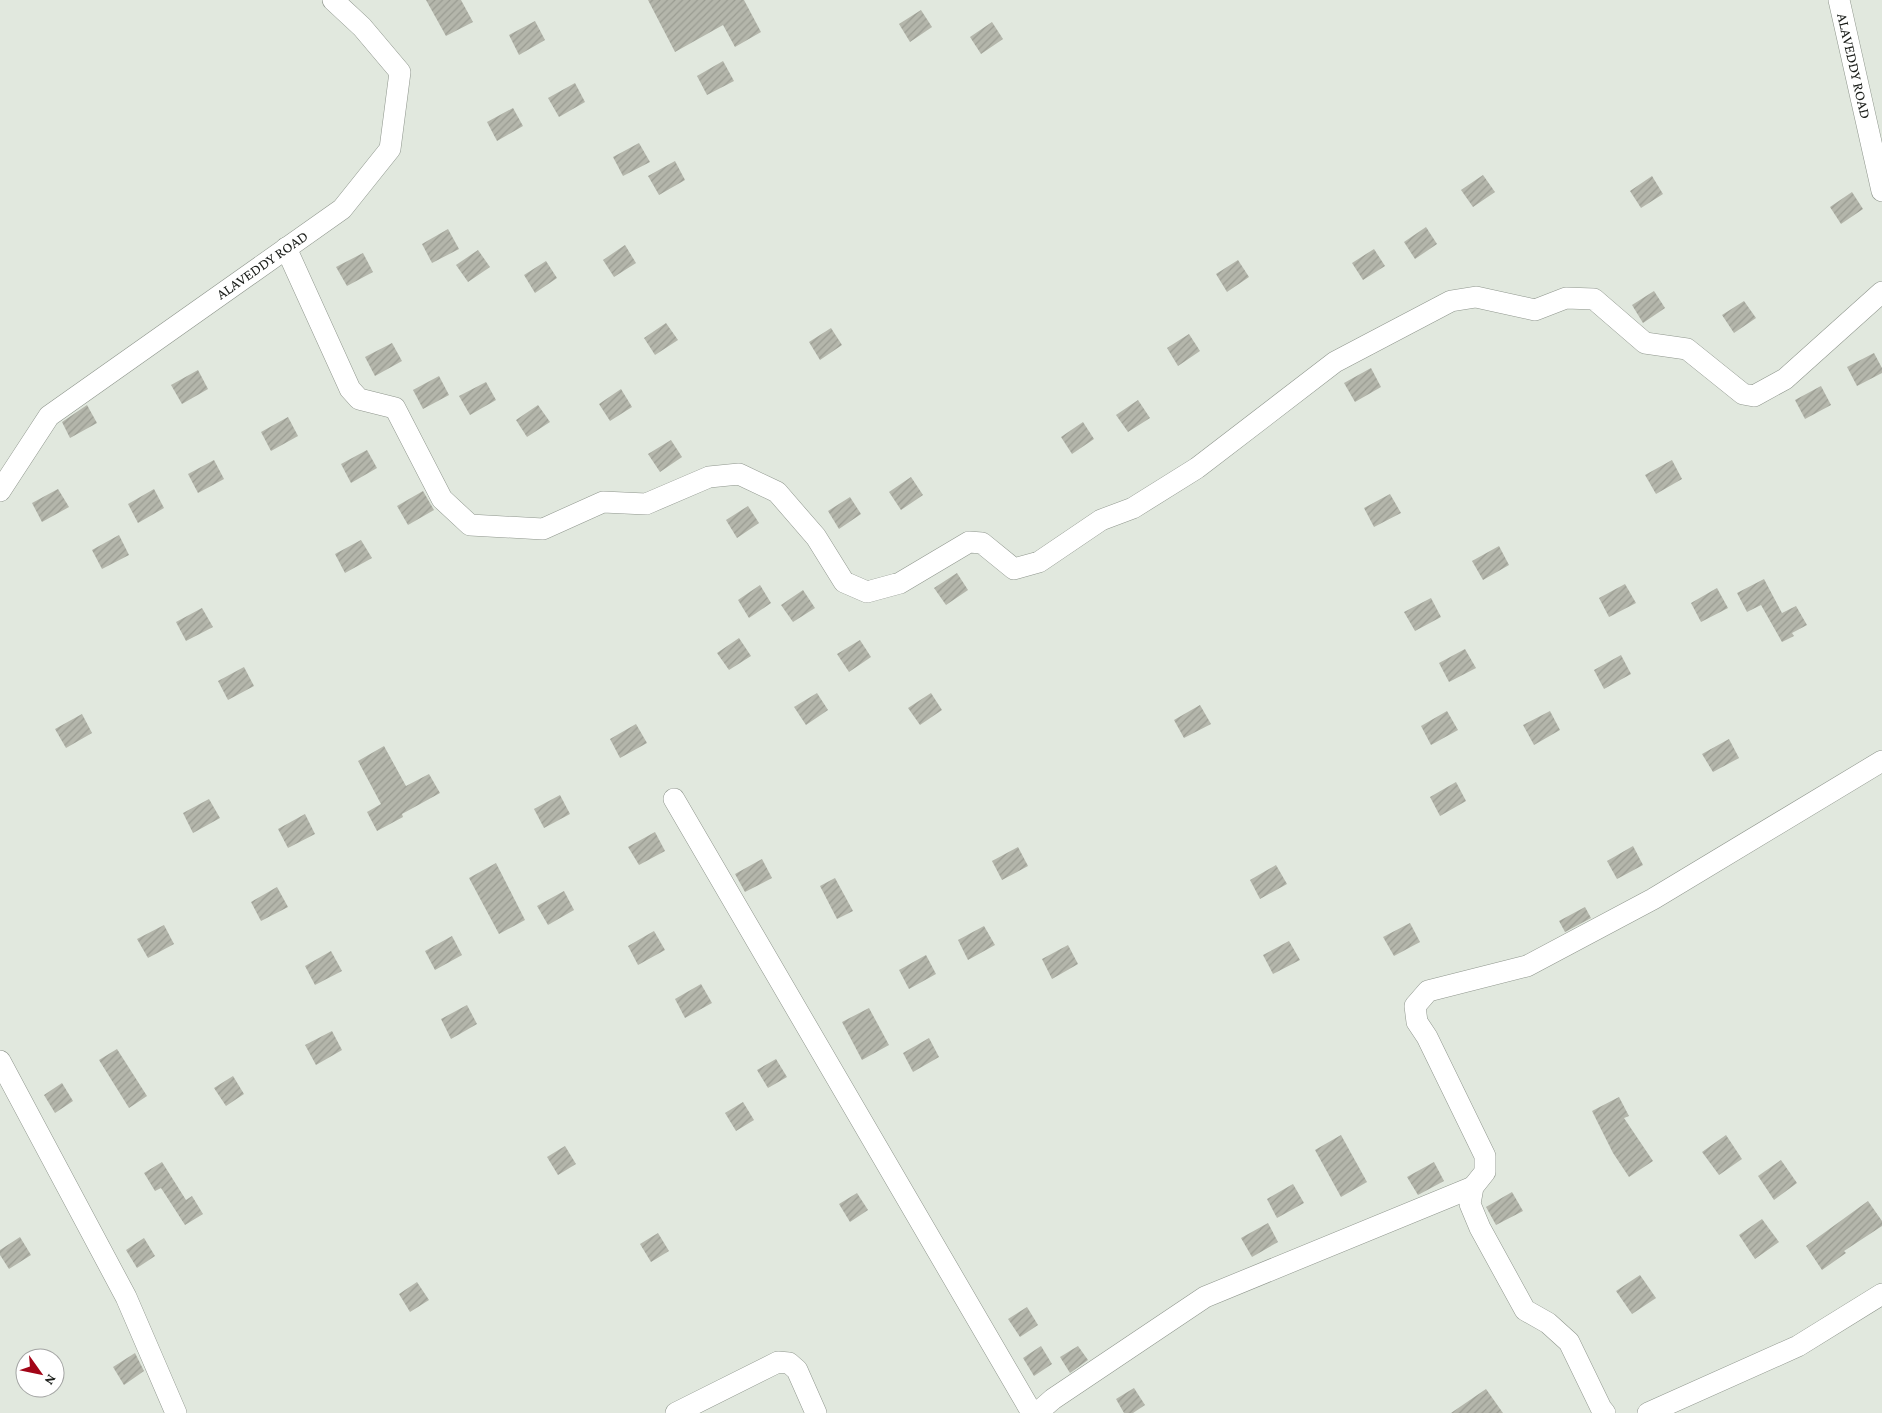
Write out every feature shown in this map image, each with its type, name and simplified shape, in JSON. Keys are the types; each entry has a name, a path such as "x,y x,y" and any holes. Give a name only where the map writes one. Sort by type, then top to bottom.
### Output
{"street":[{"name":"ALAVEDDY ROAD","path":"0,491 49,416 342,208 390,149 400,72 362,27 333,0"},
{"name":"ALAVEDDY ROAD","path":"1839,0 1882,191"},
{"path":"286,248 350,389 359,399 395,408 442,499 470,525 543,529 602,502 646,504 709,477 739,474 777,492 816,536 844,582 868,592 900,583 969,542 982,543 1014,569 1039,562 1101,520 1134,508 1197,468 1335,362 1451,301 1476,297 1535,310 1566,298 1594,299 1645,343 1688,349 1743,394 1754,396 1785,379 1882,292"},
{"path":"1605,1413 1569,1342 1548,1322 1525,1310 1480,1228 1470,1204 1473,1187 1485,1172 1485,1156 1417,1022 1415,1006 1428,991 1526,966 1653,899 1882,761"},
{"path":"674,799 1032,1413"},
{"path":"0,1062 126,1296 176,1413"},
{"path":"1038,1413 1053,1399 1205,1297 1473,1187"},
{"path":"1648,1413 1798,1346 1882,1294"},
{"path":"676,1413 778,1362 789,1363 797,1370 816,1413"}],"building":[{"path":"426,0 461,0 473,22 446,36"},
{"path":"648,0 744,0 761,32 735,47 723,25 675,52"},
{"path":"921,10 932,27 910,42 899,24"},
{"path":"535,21 545,40 519,55 509,35"},
{"path":"992,22 1003,39 981,54 970,37"},
{"path":"723,61 734,81 707,95 697,76"},
{"path":"575,83 585,102 559,117 548,98"},
{"path":"513,108 523,126 497,141 487,122"},
{"path":"639,143 650,162 623,176 613,157"},
{"path":"675,161 685,180 659,195 648,176"},
{"path":"1483,175 1495,192 1473,207 1461,190"},
{"path":"1652,176 1663,194 1641,208 1630,191"},
{"path":"1852,192 1863,209 1841,224 1830,207"},
{"path":"1426,227 1437,244 1415,259 1404,242"},
{"path":"448,229 459,249 432,263 422,244"},
{"path":"625,245 636,263 614,277 603,260"},
{"path":"1374,249 1385,266 1363,280 1352,263"},
{"path":"478,250 490,267 468,282 456,265"},
{"path":"363,253 373,272 347,286 336,267"},
{"path":"1238,260 1249,277 1227,292 1216,274"},
{"path":"546,261 557,278 535,293 524,275"},
{"path":"1654,291 1665,308 1643,323 1632,305"},
{"path":"1744,301 1756,318 1734,333 1722,315"},
{"path":"666,323 678,340 655,355 644,338"},
{"path":"831,328 842,345 820,360 809,342"},
{"path":"1189,334 1200,351 1178,366 1167,348"},
{"path":"392,343 402,361 375,376 365,357"},
{"path":"1874,353 1882,368 1882,373 1857,386 1847,367"},
{"path":"1371,368 1381,387 1355,402 1344,383"},
{"path":"198,370 208,389 182,404 171,385"},
{"path":"439,376 449,395 423,409 413,390"},
{"path":"486,382 496,400 470,415 459,396"},
{"path":"1821,386 1831,405 1805,419 1795,400"},
{"path":"621,389 632,407 610,421 599,404"},
{"path":"1138,400 1150,418 1128,432 1116,415"},
{"path":"87,405 97,423 70,438 62,422"},
{"path":"538,405 550,422 527,437 516,420"},
{"path":"288,417 298,436 271,451 261,432"},
{"path":"1083,422 1094,439 1072,454 1061,437"},
{"path":"671,440 682,457 660,472 648,454"},
{"path":"367,450 377,468 351,483 341,464"},
{"path":"214,460 224,479 198,493 188,474"},
{"path":"1672,460 1682,479 1656,494 1645,475"},
{"path":"911,477 923,495 901,510 889,492"},
{"path":"58,489 69,507 42,522 32,503"},
{"path":"154,489 164,508 138,523 128,504"},
{"path":"423,491 434,510 408,525 397,506"},
{"path":"1390,494 1401,513 1374,527 1364,508"},
{"path":"850,497 861,514 839,529 828,511"},
{"path":"748,506 759,523 737,538 726,520"},
{"path":"119,535 129,555 102,569 92,550"},
{"path":"361,540 372,558 345,573 335,554"},
{"path":"1499,546 1509,565 1483,580 1472,561"},
{"path":"957,573 968,590 946,605 934,588"},
{"path":"1764,579 1782,613 1796,606 1807,625 1792,633 1794,636 1782,642 1761,605 1747,612 1737,593"},
{"path":"1625,584 1636,603 1609,617 1599,598"},
{"path":"760,585 771,603 749,618 738,600"},
{"path":"1717,588 1728,608 1701,622 1691,603"},
{"path":"803,590 815,608 793,622 781,605"},
{"path":"1431,598 1441,617 1415,631 1404,612"},
{"path":"202,608 213,627 186,641 176,622"},
{"path":"739,638 751,656 729,670 717,653"},
{"path":"860,640 871,657 849,672 837,654"},
{"path":"1465,649 1476,668 1449,682 1439,663"},
{"path":"1621,655 1631,674 1604,689 1594,670"},
{"path":"244,667 254,686 228,700 218,681"},
{"path":"817,693 828,710 806,725 794,707"},
{"path":"931,693 942,710 920,725 908,708"},
{"path":"1200,705 1211,724 1184,738 1174,720"},
{"path":"1447,711 1458,730 1431,745 1421,726"},
{"path":"1550,711 1560,730 1534,745 1523,725"},
{"path":"82,714 92,733 66,748 55,729"},
{"path":"636,724 647,743 620,758 610,739"},
{"path":"1729,739 1739,758 1713,772 1702,754"},
{"path":"384,746 406,786 429,774 440,793 402,814 403,817 377,831 367,812 381,804 358,761"},
{"path":"1456,782 1466,801 1440,816 1430,797"},
{"path":"560,795 570,814 544,828 534,809"},
{"path":"209,799 220,818 193,833 183,813"},
{"path":"305,814 315,834 288,848 278,829"},
{"path":"655,832 665,851 639,865 628,847"},
{"path":"1633,846 1643,865 1617,879 1607,861"},
{"path":"1018,847 1028,866 1002,880 992,861"},
{"path":"762,859 772,878 745,892 735,874"},
{"path":"496,863 525,920 499,934 469,878"},
{"path":"1276,865 1287,884 1260,899 1250,880"},
{"path":"835,878 853,911 837,919 820,886"},
{"path":"277,887 288,907 261,921 251,902"},
{"path":"564,891 574,910 548,925 537,906"},
{"path":"1585,907 1591,918 1565,932 1559,921"},
{"path":"1410,923 1420,942 1394,956 1383,937"},
{"path":"164,925 174,944 148,958 137,939"},
{"path":"984,926 995,945 968,960 958,940"},
{"path":"654,931 665,950 638,965 628,946"},
{"path":"452,936 462,955 435,970 425,951"},
{"path":"1289,941 1300,960 1273,974 1263,955"},
{"path":"1068,945 1078,964 1052,979 1042,959"},
{"path":"331,951 342,971 315,985 305,966"},
{"path":"926,955 936,974 909,989 899,970"},
{"path":"701,984 712,1003 685,1018 675,999"},
{"path":"467,1005 477,1024 451,1039 441,1019"},
{"path":"869,1008 889,1045 862,1060 842,1022"},
{"path":"332,1031 342,1050 316,1065 305,1045"},
{"path":"929,1038 939,1057 913,1072 903,1053"},
{"path":"117,1049 147,1096 129,1108 99,1060"},
{"path":"776,1059 787,1077 768,1088 757,1070"},
{"path":"233,1076 244,1094 226,1106 214,1088"},
{"path":"62,1083 73,1101 55,1113 44,1095"},
{"path":"1619,1097 1629,1116 1624,1118 1653,1161 1629,1177 1613,1153 1592,1111"},
{"path":"743,1102 754,1120 736,1131 725,1113"},
{"path":"1341,1135 1367,1182 1341,1197 1315,1150"},
{"path":"1726,1135 1742,1159 1719,1175 1702,1152"},
{"path":"565,1146 576,1164 558,1175 547,1157"},
{"path":"1781,1160 1797,1183 1774,1200 1758,1176"},
{"path":"162,1162 186,1200 192,1196 203,1214 185,1225 161,1188 155,1191 144,1173"},
{"path":"1434,1162 1444,1181 1418,1195 1407,1177"},
{"path":"1293,1184 1304,1203 1277,1218 1267,1199"},
{"path":"1512,1192 1523,1211 1496,1225 1486,1207"},
{"path":"857,1193 868,1210 850,1222 839,1204"},
{"path":"1868,1201 1882,1221 1882,1226 1844,1251 1846,1253 1822,1270 1806,1246"},
{"path":"1762,1219 1779,1242 1755,1259 1739,1235"},
{"path":"1268,1223 1278,1242 1252,1257 1241,1238"},
{"path":"658,1233 669,1251 651,1262 640,1244"},
{"path":"20,1237 31,1255 9,1269 0,1255 0,1250"},
{"path":"144,1238 155,1256 137,1268 126,1250"},
{"path":"1640,1275 1656,1298 1632,1314 1616,1291"},
{"path":"417,1282 429,1300 410,1312 399,1294"},
{"path":"1027,1307 1038,1325 1020,1337 1008,1319"},
{"path":"1041,1346 1052,1364 1034,1376 1023,1358"},
{"path":"1078,1346 1088,1360 1070,1373 1060,1357"},
{"path":"135,1353 144,1371 124,1385 113,1367"},
{"path":"1134,1388 1145,1405 1133,1413 1124,1413 1116,1399"},
{"path":"1486,1389 1503,1413 1451,1413"}]}
